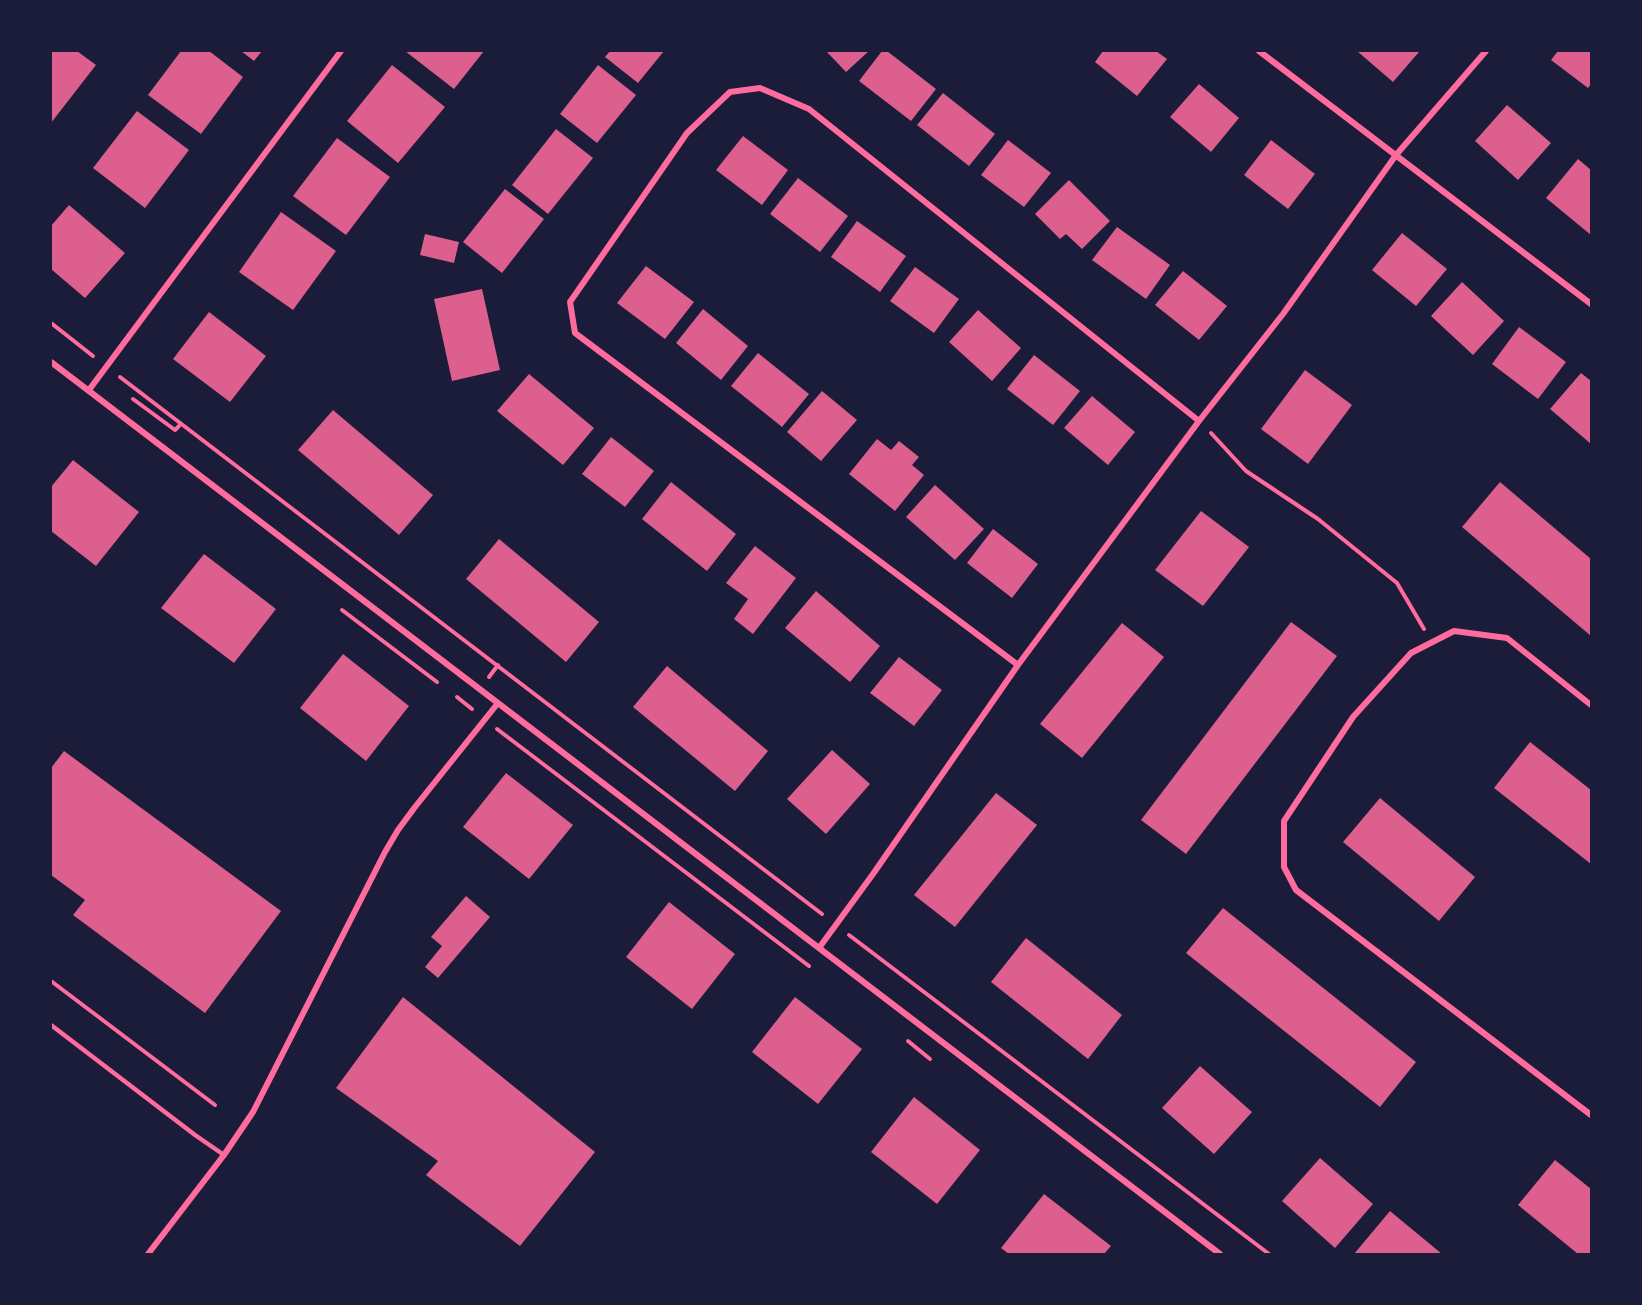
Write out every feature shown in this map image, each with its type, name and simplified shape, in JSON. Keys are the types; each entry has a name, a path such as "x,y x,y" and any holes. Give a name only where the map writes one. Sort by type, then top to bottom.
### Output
{"street":[{"path":"89,390 341,51"},
{"path":"1258,51 1591,304"},
{"path":"819,948 1018,665 1199,421 1283,314 1395,155 1486,51"},
{"path":"1018,665 575,333 570,302 687,133 730,93 760,88 808,110 1199,421"},
{"path":"51,362 1220,1254"},
{"path":"1591,705 1507,638 1454,631 1411,653 1353,717 1284,821 1284,867 1296,890 1591,1115"},
{"path":"148,1254 224,1155 260,1100 391,842 415,807 498,703"}],"lane":[{"path":"51,1025 224,1155"}],"path":[{"path":"51,324 78,345"},
{"path":"136,389 807,902"},
{"path":"134,399 149,407 175,430 179,426"},
{"path":"1199,421 1246,471 1318,519 1396,583 1432,642"},
{"path":"341,609 437,682"},
{"path":"489,677 498,665"},
{"path":"513,741 816,971"},
{"path":"869,950 1269,1254"},
{"path":"51,981 215,1105"}],"building":[{"path":"51,51 77,51 96,65 51,123"},
{"path":"181,51 209,51 243,77 201,134 148,95"},
{"path":"241,51 262,51 254,61"},
{"path":"405,51 484,51 454,89"},
{"path":"610,51 664,51 638,83 605,57"},
{"path":"826,51 869,51 846,72"},
{"path":"882,51 887,51 936,89 911,121 859,81"},
{"path":"1103,51 1156,51 1167,59 1137,96 1095,62"},
{"path":"1357,51 1418,51 1419,52 1393,82"},
{"path":"1558,51 1591,51 1591,84 1588,88 1551,60"},
{"path":"392,65 445,107 398,163 347,121"},
{"path":"598,65 636,95 597,143 560,114"},
{"path":"1199,84 1239,118 1211,152 1170,117"},
{"path":"943,93 995,134 969,166 917,125"},
{"path":"1507,105 1551,143 1518,180 1475,141"},
{"path":"137,111 189,150 145,208 93,168"},
{"path":"556,129 593,158 548,214 512,185"},
{"path":"743,136 788,170 762,205 716,170"},
{"path":"337,138 390,177 346,235 293,196"},
{"path":"1008,140 1051,173 1024,207 981,175"},
{"path":"1271,140 1315,174 1288,209 1244,175"},
{"path":"1578,159 1591,170 1591,235 1546,198"},
{"path":"798,178 848,216 820,252 770,214"},
{"path":"1069,180 1110,221 1082,249 1066,234 1060,239 1035,214"},
{"path":"505,189 544,219 502,273 463,242"},
{"path":"69,205 125,253 85,298 51,269 51,226"},
{"path":"281,212 336,251 293,310 239,272"},
{"path":"857,221 906,256 880,292 831,257"},
{"path":"1117,227 1170,265 1146,299 1092,260"},
{"path":"1402,233 1447,269 1416,306 1372,270"},
{"path":"425,234 459,242 454,263 420,255"},
{"path":"646,266 694,302 665,339 617,303"},
{"path":"915,267 959,299 934,333 890,301"},
{"path":"1183,271 1227,306 1199,340 1155,305"},
{"path":"1462,282 1504,321 1473,355 1431,316"},
{"path":"482,289 500,370 452,381 434,299"},
{"path":"703,309 748,346 721,380 676,343"},
{"path":"978,310 1021,348 992,381 949,342"},
{"path":"209,312 266,356 230,402 173,359"},
{"path":"1519,327 1566,362 1538,399 1492,364"},
{"path":"758,353 809,394 782,427 731,386"},
{"path":"1034,355 1080,391 1053,425 1007,389"},
{"path":"1305,370 1352,405 1308,464 1261,429"},
{"path":"1581,373 1591,381 1591,444 1550,409"},
{"path":"529,374 594,428 563,465 497,411"},
{"path":"822,391 857,420 821,461 787,432"},
{"path":"1092,396 1135,432 1108,465 1064,428"},
{"path":"333,410 433,495 399,535 298,450"},
{"path":"611,437 654,471 625,507 582,474"},
{"path":"877,439 891,450 899,441 919,457 912,465 924,475 895,511 849,474"},
{"path":"73,460 139,512 96,566 51,531 51,487"},
{"path":"671,482 736,534 707,571 642,519"},
{"path":"1500,482 1591,559 1591,636 1462,527"},
{"path":"935,485 984,529 955,560 906,517"},
{"path":"1201,511 1249,547 1203,606 1155,570"},
{"path":"993,529 1038,564 1012,598 967,563"},
{"path":"499,539 599,622 566,662 466,579"},
{"path":"755,546 796,578 753,634 734,619 748,599 726,583"},
{"path":"204,554 276,609 234,663 161,608"},
{"path":"816,591 880,646 850,682 785,628"},
{"path":"1291,622 1337,656 1186,854 1141,820"},
{"path":"1122,623 1164,657 1082,758 1040,724"},
{"path":"343,654 409,706 366,761 300,708"},
{"path":"899,657 942,690 914,726 870,693"},
{"path":"667,666 768,751 735,791 633,707"},
{"path":"1530,742 1591,790 1591,864 1494,788"},
{"path":"832,750 870,784 826,834 787,799"},
{"path":"64,751 281,911 205,1013 73,915 85,900 51,875 51,768"},
{"path":"506,773 573,825 529,879 463,827"},
{"path":"996,793 1037,825 955,927 914,895"},
{"path":"1380,798 1475,877 1439,921 1343,842"},
{"path":"466,896 490,917 438,978 425,967 442,946 431,937"},
{"path":"669,902 735,954 692,1009 626,957"},
{"path":"1223,908 1416,1062 1380,1107 1186,953"},
{"path":"1026,938 1122,1015 1088,1059 991,982"},
{"path":"403,997 595,1152 520,1246 426,1175 438,1161 336,1088"},
{"path":"795,997 862,1049 818,1104 752,1052"},
{"path":"1200,1066 1252,1112 1214,1154 1162,1108"},
{"path":"914,1097 980,1150 937,1204 871,1152"},
{"path":"1320,1158 1373,1204 1335,1248 1282,1201"},
{"path":"1555,1160 1591,1189 1591,1254 1578,1254 1518,1205"},
{"path":"1044,1194 1111,1246 1104,1254 1009,1254 1001,1248"},
{"path":"1390,1211 1442,1254 1354,1254"}]}
